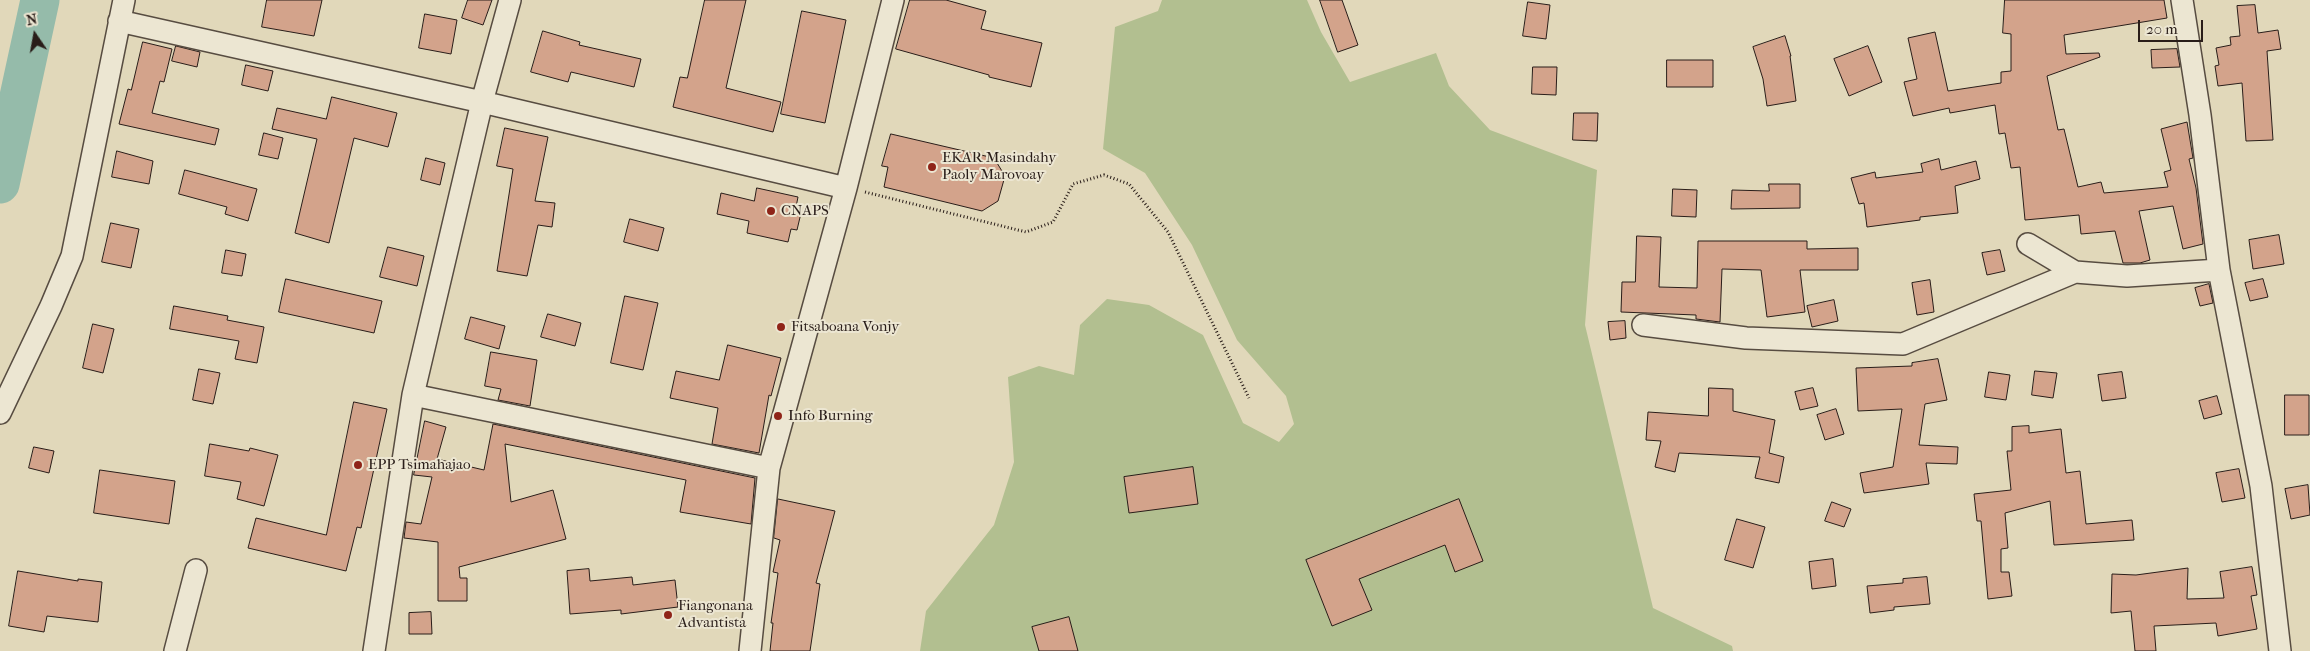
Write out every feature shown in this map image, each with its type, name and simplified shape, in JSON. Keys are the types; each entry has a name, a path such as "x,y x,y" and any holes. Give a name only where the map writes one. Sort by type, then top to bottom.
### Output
{"street":[{"path":"0,413 51,306 72,256 124,0"},
{"path":"374,651 413,395 482,102 510,0"},
{"path":"750,651 768,468 846,188 892,0"},
{"path":"2182,0 2200,115 2219,270 2261,486 2280,651"},
{"path":"120,22 482,102 846,188"},
{"path":"2028,244 2075,272 2127,276 2219,270"},
{"path":"1643,325 1746,338 1903,344 2075,272"},
{"path":"413,395 768,468"},
{"path":"175,651 196,570"}],"path":[{"path":"846,188 1026,232 1053,222 1074,184 1104,175 1129,184 1168,232 1249,398"}],"green space":[{"path":"1162,0 1307,0 1321,32 1350,82 1436,53 1449,86 1490,130 1597,170 1585,325 1653,608 1732,646 1733,651 920,651 926,611 994,525 1014,462 1008,377 1039,366 1074,375 1080,325 1107,299 1149,305 1203,335 1243,423 1279,442 1294,424 1286,396 1237,340 1192,245 1145,173 1103,149 1115,27 1158,11"}],"building":[{"path":"267,0 322,0 314,36 262,27"},
{"path":"468,0 492,0 483,25 462,18"},
{"path":"705,0 746,0 726,88 781,102 773,132 673,107 680,77 687,78"},
{"path":"910,0 946,0 986,11 981,29 1042,43 1031,87 989,77 989,75 896,49"},
{"path":"1320,0 1342,0 1358,45 1338,52"},
{"path":"2005,0 2164,0 2167,18 2064,35 2066,54 2099,53 2100,57 2047,76 2058,130 2064,129 2078,187 2101,182 2104,193 2168,187 2164,172 2171,170 2161,129 2187,122 2193,158 2189,159 2196,188 2203,244 2183,249 2173,206 2139,211 2150,260 2140,263 2123,263 2115,231 2081,234 2079,215 2025,220 2020,167 2011,168 2005,133 1999,134 1995,105 1950,113 1949,108 1913,116 1904,82 1917,79 1908,38 1935,32 1948,91 2001,83 2001,72 2011,71 2011,34 2003,33"},
{"path":"1528,2 1550,5 1546,39 1523,36"},
{"path":"2255,5 2258,33 2278,30 2281,49 2267,51 2273,140 2246,141 2242,83 2218,86 2215,66 2219,65 2216,48 2231,45 2230,37 2240,36 2237,6"},
{"path":"802,11 846,20 825,123 781,114"},
{"path":"425,14 457,20 451,54 419,48"},
{"path":"543,31 580,42 579,45 641,59 634,87 571,72 568,82 531,72"},
{"path":"1785,36 1791,56 1796,101 1767,106 1763,79 1753,47"},
{"path":"143,42 172,49 164,82 160,81 152,113 219,129 215,145 119,124 128,89 131,90"},
{"path":"176,46 200,52 197,67 172,61"},
{"path":"1868,46 1882,82 1849,96 1834,59"},
{"path":"2177,49 2180,67 2152,68 2151,50"},
{"path":"1667,60 1713,60 1713,87 1667,87"},
{"path":"246,65 273,71 268,91 242,85"},
{"path":"1533,67 1557,67 1556,95 1532,94"},
{"path":"332,97 397,113 388,147 354,138 329,243 295,233 317,139 272,129 277,108 326,119"},
{"path":"1574,113 1598,113 1597,141 1573,140"},
{"path":"505,128 548,137 535,201 555,203 552,227 538,225 527,276 497,271 513,169 497,166"},
{"path":"264,133 283,138 278,159 259,155"},
{"path":"891,134 994,158 1005,176 998,201 982,211 884,187 888,167 882,166"},
{"path":"117,151 153,161 149,184 112,177"},
{"path":"426,158 445,163 440,185 421,180"},
{"path":"1939,159 1941,170 1976,161 1980,179 1955,186 1958,213 1920,217 1920,220 1867,227 1864,203 1859,204 1851,178 1875,172 1876,178 1923,172 1921,164"},
{"path":"185,170 257,189 248,221 225,214 227,207 179,194"},
{"path":"1769,184 1800,184 1800,208 1731,209 1732,190 1769,191"},
{"path":"757,188 798,197 795,212 801,213 797,230 791,229 788,242 747,233 749,221 717,214 721,193 754,201"},
{"path":"1673,189 1697,190 1696,217 1672,216"},
{"path":"630,219 664,228 658,251 624,242"},
{"path":"111,223 139,229 131,268 102,262"},
{"path":"2279,235 2284,264 2253,269 2249,240"},
{"path":"1637,236 1661,237 1659,287 1697,288 1698,241 1807,241 1807,249 1858,248 1858,270 1800,270 1805,312 1767,317 1761,270 1722,269 1720,322 1696,319 1696,315 1621,312 1622,282 1635,282"},
{"path":"388,247 424,256 417,286 380,277"},
{"path":"226,250 246,254 242,276 222,273"},
{"path":"2000,250 2005,271 1987,275 1982,253"},
{"path":"286,279 382,301 374,333 279,312"},
{"path":"2263,279 2268,297 2250,301 2245,283"},
{"path":"1930,280 1934,312 1917,315 1912,283"},
{"path":"2209,284 2213,303 2200,306 2195,288"},
{"path":"625,296 658,303 643,370 611,363"},
{"path":"1834,300 1838,321 1812,327 1807,306"},
{"path":"174,306 228,316 227,320 264,327 257,363 235,359 239,341 170,329"},
{"path":"548,314 581,323 575,346 541,337"},
{"path":"471,317 505,326 499,349 465,339"},
{"path":"1625,321 1626,338 1610,340 1608,322"},
{"path":"93,324 114,329 103,373 83,368"},
{"path":"728,345 781,358 771,396 769,395 759,453 712,444 718,408 670,398 676,371 719,380"},
{"path":"491,352 537,360 530,406 498,400 501,389 485,386"},
{"path":"1938,359 1947,400 1925,404 1919,445 1958,447 1957,464 1926,463 1929,484 1864,493 1860,473 1893,467 1902,409 1858,411 1856,368 1912,366 1912,363"},
{"path":"199,369 220,373 213,404 193,400"},
{"path":"2035,371 2057,373 2053,398 2032,395"},
{"path":"1989,372 2010,375 2006,400 1985,397"},
{"path":"2122,372 2126,398 2102,401 2098,375"},
{"path":"1709,388 1733,389 1733,411 1775,420 1769,453 1784,457 1779,483 1755,478 1760,457 1679,453 1675,472 1655,467 1661,441 1646,440 1648,412 1708,416"},
{"path":"1813,388 1818,406 1800,410 1795,392"},
{"path":"2285,395 2309,395 2309,435 2285,435"},
{"path":"2217,396 2222,414 2204,419 2199,401"},
{"path":"354,402 387,409 361,528 357,527 346,571 248,548 256,518 326,535"},
{"path":"1836,409 1844,434 1825,440 1817,415"},
{"path":"425,421 446,427 437,459 484,470 493,424 755,478 751,524 680,512 686,480 505,444 511,502 553,490 566,539 459,567 460,578 467,578 467,601 438,601 438,542 404,538 406,522 421,524 432,477 414,475"},
{"path":"2029,426 2029,433 2061,429 2066,473 2080,471 2086,524 2132,520 2134,540 2054,545 2050,501 2005,513 2008,548 2001,549 2001,572 2009,572 2012,596 1988,599 1981,521 1977,521 1974,494 2011,490 2007,451 2012,451 2012,427"},
{"path":"210,444 249,451 250,448 278,455 264,506 237,499 241,482 205,476"},
{"path":"34,447 54,451 49,473 29,468"},
{"path":"1193,467 1198,504 1129,513 1124,477"},
{"path":"2239,469 2245,498 2222,502 2216,473"},
{"path":"100,470 175,481 169,524 94,513"},
{"path":"2308,485 2310,515 2291,519 2285,489"},
{"path":"778,499 835,511 816,583 820,584 810,651 770,651 773,623 771,623 778,573 773,572 780,540 774,538"},
{"path":"1459,499 1483,561 1455,572 1445,545 1359,579 1372,610 1332,626 1306,560"},
{"path":"1832,502 1851,509 1844,527 1825,521"},
{"path":"1737,519 1765,527 1753,568 1725,560"},
{"path":"1833,559 1836,586 1812,589 1809,562"},
{"path":"2252,567 2257,595 2251,596 2257,629 2218,636 2216,623 2154,626 2156,651 2135,651 2131,611 2111,613 2112,574 2136,575 2188,568 2187,599 2224,598 2220,572"},
{"path":"589,569 590,581 632,577 633,585 675,580 678,607 621,614 621,610 570,614 567,571"},
{"path":"18,571 78,581 78,579 102,582 98,622 47,616 44,632 9,626"},
{"path":"1927,577 1930,604 1894,607 1894,610 1870,613 1867,586 1903,583 1903,579"},
{"path":"431,612 432,634 409,634 409,613"},
{"path":"1069,617 1078,651 1039,651 1032,627"}],"waterway":[{"path":"0,184 40,0"}],"place":[{"name":"EKAR Masindahy Paoly Marovoay","path":"932,167"},
{"name":"CNAPS","path":"771,211"},
{"name":"Fitsaboana Vonjy","path":"781,327"},
{"name":"Info Burning","path":"778,416"},
{"name":"EPP Tsimahajao","path":"358,465"},
{"name":"Fiangonana Advantista","path":"668,615"}]}
